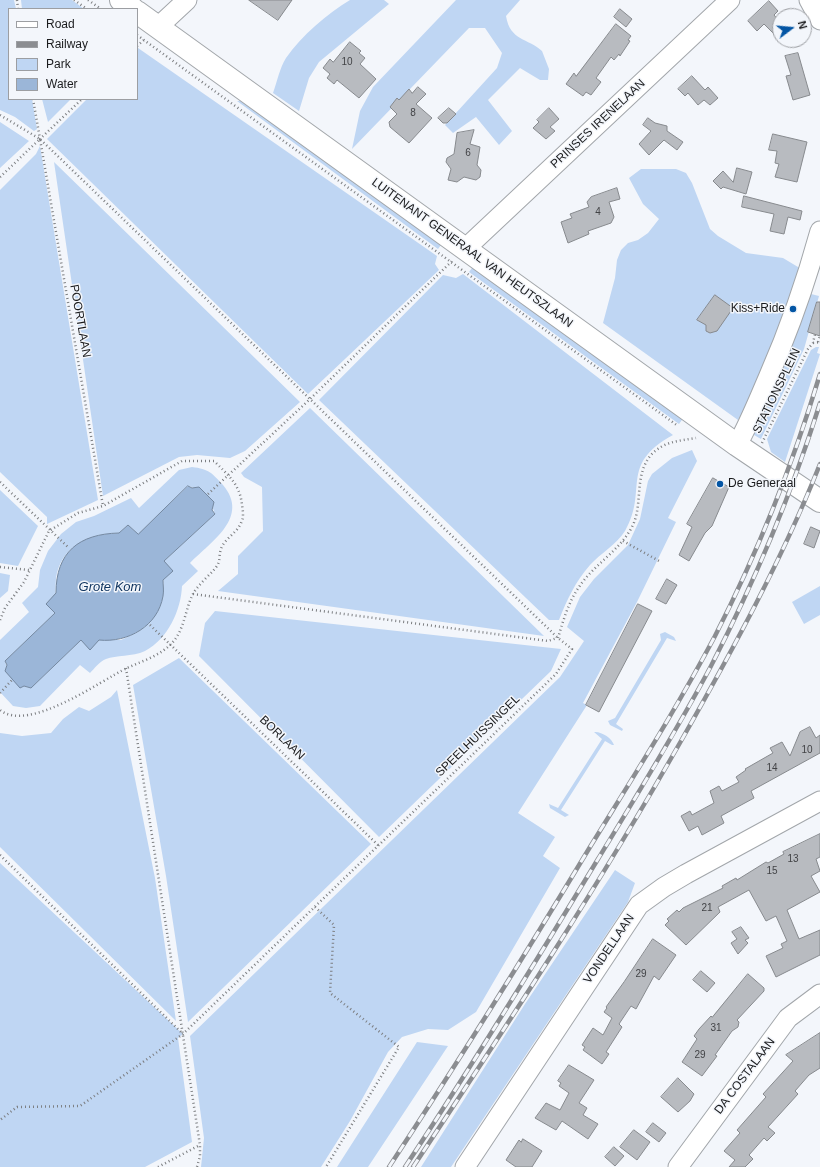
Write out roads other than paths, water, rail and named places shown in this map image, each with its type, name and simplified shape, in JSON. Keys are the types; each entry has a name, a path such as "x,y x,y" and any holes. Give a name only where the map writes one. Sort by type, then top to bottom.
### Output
{"main road":[{"path":"121,0 132,8"},
{"name":"LUITENANT GENERAAL VAN HEUTSZLAAN","path":"138,14 151,34 459,255 816,500"}],"street":[{"path":"151,34 187,0"},
{"name":"PRINSES IRENELAAN","path":"459,255 730,0"},
{"path":"809,0 820,20"},
{"path":"737,445 748,425 784,342 804,289 820,231"},
{"name":"VONDELLAAN","path":"465,1167 639,905 664,887 686,874 820,801"},
{"name":"DA COSTALAAN","path":"678,1167 788,1018 820,994"}],"water":[{"name":"Grote Kom","path":"188,486 192,488 199,487 214,502 212,510 215,514 164,561 173,571 163,580 163,596 160,607 155,616 148,624 131,635 121,639 99,640 90,650 81,640 31,688 24,686 20,688 5,671 7,665 5,661 55,613 46,604 56,593 60,566 65,556 72,548 81,542 92,537 119,533 128,525 138,534"}],"railway":[{"path":"389,1167 516,968 654,742 715,636 746,572 774,507 810,408 820,374"},
{"path":"405,1167 455,1091 527,976 642,787 698,691 743,602 772,536 820,403"},
{"path":"413,1167 551,956 617,849 700,707 773,570 820,464"}],"place":[{"name":"Kiss+Ride","path":"793,309"},
{"name":"De Generaal","path":"720,484"}]}
